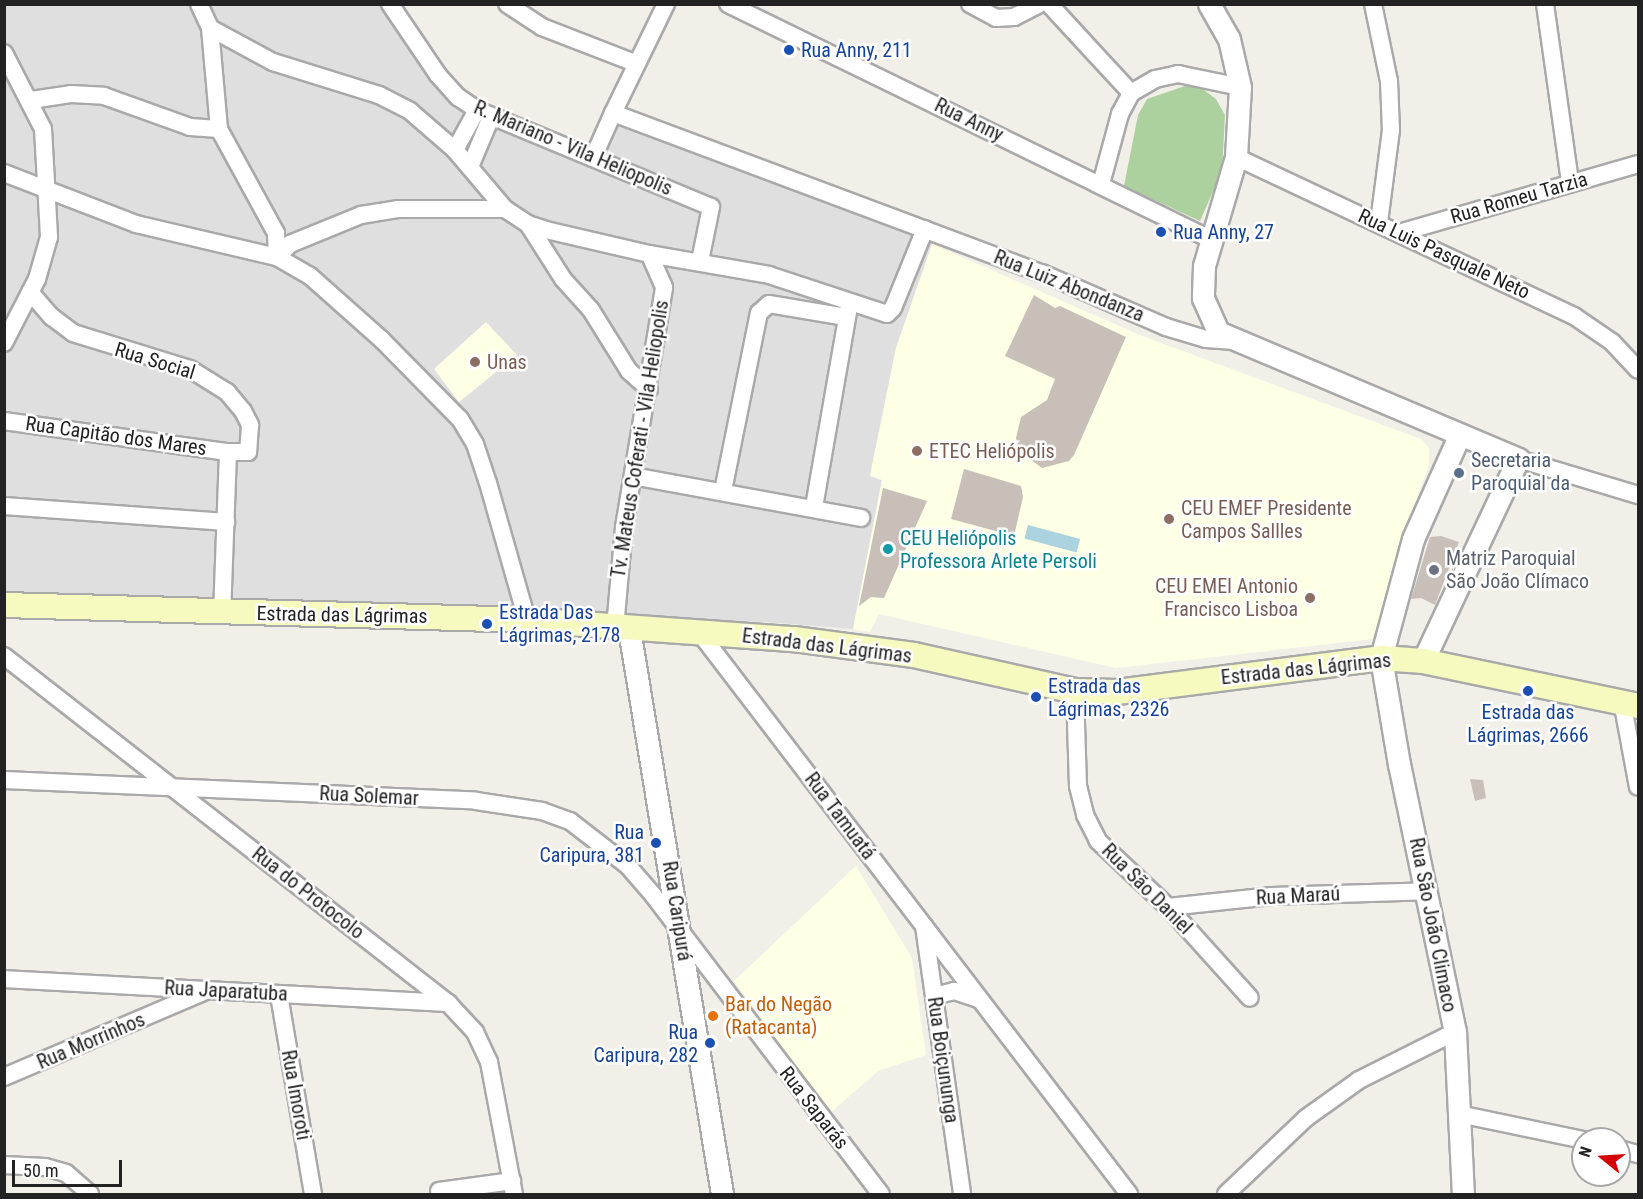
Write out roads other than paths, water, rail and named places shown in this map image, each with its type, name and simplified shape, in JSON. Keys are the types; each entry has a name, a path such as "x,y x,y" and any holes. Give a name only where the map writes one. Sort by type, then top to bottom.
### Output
{"main road":[{"name":"Estrada das Lágrimas","path":"4,605 527,620 699,632 871,648 1075,692 1117,692 1381,658 1423,660 1630,703"}],"street":[{"path":"199,4 210,28 219,129 276,233 277,257"},
{"name":"R. Mariano - Vila Heliopolis","path":"390,4 438,75 458,97 484,113 711,207 700,261"},
{"path":"507,4 542,27 635,63"},
{"path":"592,158 635,63 666,4"},
{"name":"Rua Anny","path":"728,4 1210,239"},
{"path":"970,4 996,18 1014,17 1039,4"},
{"path":"1049,4 1131,93"},
{"path":"1209,4 1229,39 1240,87 1236,157 1210,239 1203,298 1218,332 1238,341"},
{"path":"1373,4 1389,81 1392,130 1380,223"},
{"path":"1545,4 1570,182"},
{"path":"210,28 273,62 394,102 455,150 505,208 528,224 649,254 700,261 769,275 848,310"},
{"path":"4,53 31,100 47,149 49,237 43,264 4,343"},
{"path":"1101,184 1120,114 1131,93 1155,79 1178,74 1240,87"},
{"path":"31,100 71,94 104,96 126,100 190,127 219,129"},
{"path":"455,150 484,113"},
{"path":"470,167 484,113"},
{"name":"Rua Luiz Abondanza","path":"613,113 1042,273 1187,335 1238,341 1518,459 1638,495"},
{"name":"Rua Luis Pasquale Neto","path":"1236,157 1574,316 1612,342 1638,369"},
{"name":"Rua Romeu Tarzia","path":"1400,233 1638,164"},
{"path":"4,173 136,224 277,257 310,276 382,340 460,419 485,473 527,620"},
{"path":"277,257 290,244 361,215 398,208 505,208"},
{"path":"528,224 563,279 591,310 628,371 649,389"},
{"path":"723,491 759,313 769,304 891,312 925,229"},
{"name":"Tv. Mateus Coferati - Vila Heliopolis","path":"622,628 619,569 664,287 649,254"},
{"name":"Rua Social","path":"30,292 52,317 74,333 190,369 227,392 250,425 248,452 228,452"},
{"path":"814,507 848,310"},
{"name":"Rua Capitão dos Mares","path":"4,421 228,452"},
{"path":"1381,658 1413,539 1459,436"},
{"path":"222,612 228,452"},
{"path":"1423,660 1518,459"},
{"path":"633,476 814,507 861,518"},
{"path":"4,506 226,522"},
{"name":"Rua Caripurá","path":"622,628 681,936 722,1194"},
{"name":"Rua Tamuatá","path":"699,632 1129,1194"},
{"name":"Rua do Protocolo","path":"4,656 448,1003 475,1032 489,1062 513,1188"},
{"name":"Rua São João Climaco","path":"1381,658 1399,765 1428,891 1455,1032 1463,1194"},
{"name":"Rua São Daniel","path":"1075,692 1074,743 1078,786 1085,815 1098,841 1168,907 1250,998"},
{"path":"1630,703 1638,787"},
{"name":"Rua Solemar","path":"4,780 476,801 542,811 570,821 628,866 681,936"},
{"name":"Rua Maraú","path":"1168,907 1272,896 1428,891"},
{"name":"Rua Boiçununga","path":"923,926 962,1194"},
{"name":"Rua Saparás","path":"681,936 881,1194"},
{"name":"Rua Japaratuba","path":"4,979 448,1003"},
{"name":"Rua Morrinhos","path":"4,1077 210,990"},
{"path":"934,996 954,991 980,1000"},
{"name":"Rua Imoroti","path":"279,994 313,1194"},
{"path":"1226,1194 1306,1118 1359,1080 1455,1032"},
{"path":"1460,1114 1571,1137"},
{"path":"4,1165 45,1167 66,1173 90,1194"},
{"path":"439,1191 513,1188"}],"water":[{"path":"1028,525 1080,539 1077,552 1024,539"}],"place":[{"name":"Rua Anny, 211","path":"789,50"},
{"name":"Rua Anny, 27","path":"1161,232"},
{"name":"Unas","path":"475,362"},
{"name":"ETEC Heliópolis","path":"917,451"},
{"name":"Secretaria Paroquial da","path":"1459,473"},
{"name":"CEU EMEF Presidente Campos Sallles","path":"1169,519"},
{"name":"CEU Heliópolis Professora Arlete Persoli","path":"888,549"},
{"name":"Matriz Paroquial São João Clímaco","path":"1434,570"},
{"name":"CEU EMEI Antonio Francisco Lisboa","path":"1310,598"},
{"name":"Estrada Das Lágrimas, 2178","path":"487,624"},
{"name":"Estrada das Lágrimas, 2666","path":"1528,691"},
{"name":"Estrada das Lágrimas, 2326","path":"1036,697"},
{"name":"Rua Caripura, 381","path":"656,843"},
{"name":"Bar do Negão (Ratacanta)","path":"713,1016"},
{"name":"Rua Caripura, 282","path":"710,1043"}]}
